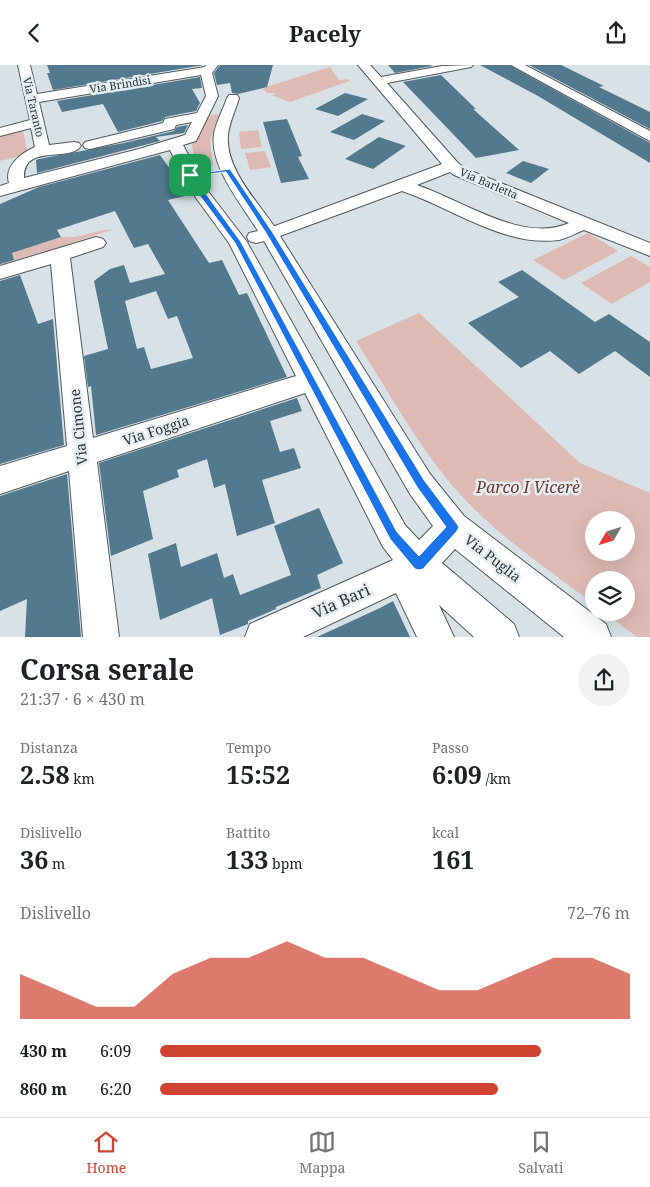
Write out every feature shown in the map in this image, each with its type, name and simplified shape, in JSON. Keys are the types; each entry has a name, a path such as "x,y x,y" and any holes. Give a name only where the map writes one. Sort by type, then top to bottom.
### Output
{"street":[{"name":"Via Taranto","path":"24,65 43,149"},
{"name":"Via Barletta","path":"364,65 452,166 460,172 650,250"},
{"path":"379,81 467,65"},
{"path":"517,65 650,137"},
{"name":"Via Brindisi","path":"32,99 210,67"},
{"path":"0,191 175,144 194,136 212,96 206,77 210,67"},
{"name":"Via Puglia","path":"233,98 221,135 223,154 228,170 269,233 420,484 453,527 593,637"},
{"path":"90,145 169,127 170,122 203,116"},
{"path":"0,132 36,123"},
{"path":"175,144 199,191 238,242 394,535 412,569 436,637"},
{"path":"0,168 21,163 43,149 54,150 74,146"},
{"path":"18,185 15,174 21,163"},
{"path":"238,242 269,233 452,166"},
{"path":"190,175 228,170"},
{"path":"401,185 425,193 514,232 542,235 560,234 584,223"},
{"path":"0,273 96,243"},
{"name":"Via Cimone","path":"60,255 101,637"},
{"name":"Via Foggia","path":"0,480 312,381"},
{"path":"412,569 453,527"},
{"path":"412,569 501,637"},
{"name":"Via Bari","path":"262,637 412,569"}],"green space":[{"path":"330,67 339,80 348,79 350,81 290,102 272,95 276,93 267,93 263,88"},
{"path":"219,114 210,141 213,165 196,169 192,145 210,115"},
{"path":"258,130 262,147 241,149 239,132"},
{"path":"23,131 28,154 0,161 0,137"},
{"path":"265,151 271,167 250,170 245,153"},
{"path":"114,229 0,267 0,257 61,237 75,237"},
{"path":"588,233 618,251 564,280 533,260"},
{"path":"631,256 650,267 650,282 612,304 581,283"},
{"name":"Parco I Vicerè","path":"419,313 580,463 650,493 650,637 637,637 616,621 635,621 635,571 585,571 585,597 519,548 467,501 451,484 425,450 356,341"}],"building":[{"path":"47,65 204,65 53,90 47,73 50,73"},
{"path":"220,65 273,65 267,87 238,94 232,93 230,83 217,85 214,73"},
{"path":"388,65 431,65 432,66 395,73"},
{"path":"480,65 509,65 650,143 650,163 538,96"},
{"path":"529,65 561,65 604,86 599,87 650,112 650,129"},
{"path":"441,75 476,109 473,109 519,150 476,158 403,82"},
{"path":"200,77 202,88 192,89 200,103 196,111 165,117 162,121 118,132 103,104 62,112 57,101"},
{"path":"345,93 368,99 338,116 315,109"},
{"path":"362,114 385,121 354,140 330,132"},
{"path":"287,119 302,156 298,157 309,179 281,183 263,122"},
{"path":"188,125 184,133 156,137 160,141 37,173 36,160 39,159 124,143 174,131 177,127"},
{"path":"379,137 406,146 373,169 345,159"},
{"path":"160,155 175,176 171,177 185,196 168,200 209,263 222,260 239,295 247,293 287,377 96,435 91,386 88,387 84,356 108,349 94,281 110,269 124,265 130,283 165,274 148,244 134,248 115,211 57,230 61,237 12,253 14,260 0,264 0,204 39,187","holes":["156,291 168,319 177,316 193,358 151,369 144,347 137,349 125,301"]},
{"path":"523,161 549,169 531,183 506,173"},
{"path":"522,270 595,322 609,314 650,342 650,377 615,351 579,374 550,351 521,368 468,323 519,297 498,282"},
{"path":"20,275 38,324 53,319 64,445 0,464 0,281"},
{"path":"297,398 302,411 270,421 280,452 294,448 301,468 262,480 275,523 237,536 225,484 214,488 207,459 177,470 179,477 143,491 153,539 111,556 99,463"},
{"path":"67,474 81,637 25,637 27,599 0,611 0,496"},
{"path":"319,508 343,563 317,575 321,588 276,607 276,609 248,621 248,624 220,635 212,598 160,620 148,554 176,543 181,567 217,553 224,578 233,574 240,595 291,575 274,526"},
{"path":"393,601 410,637 317,637 380,608"}],"route":[{"path":"228,170 269,233 420,484 453,527 419,565 394,535 238,242 199,191 190,175 228,170"}]}
